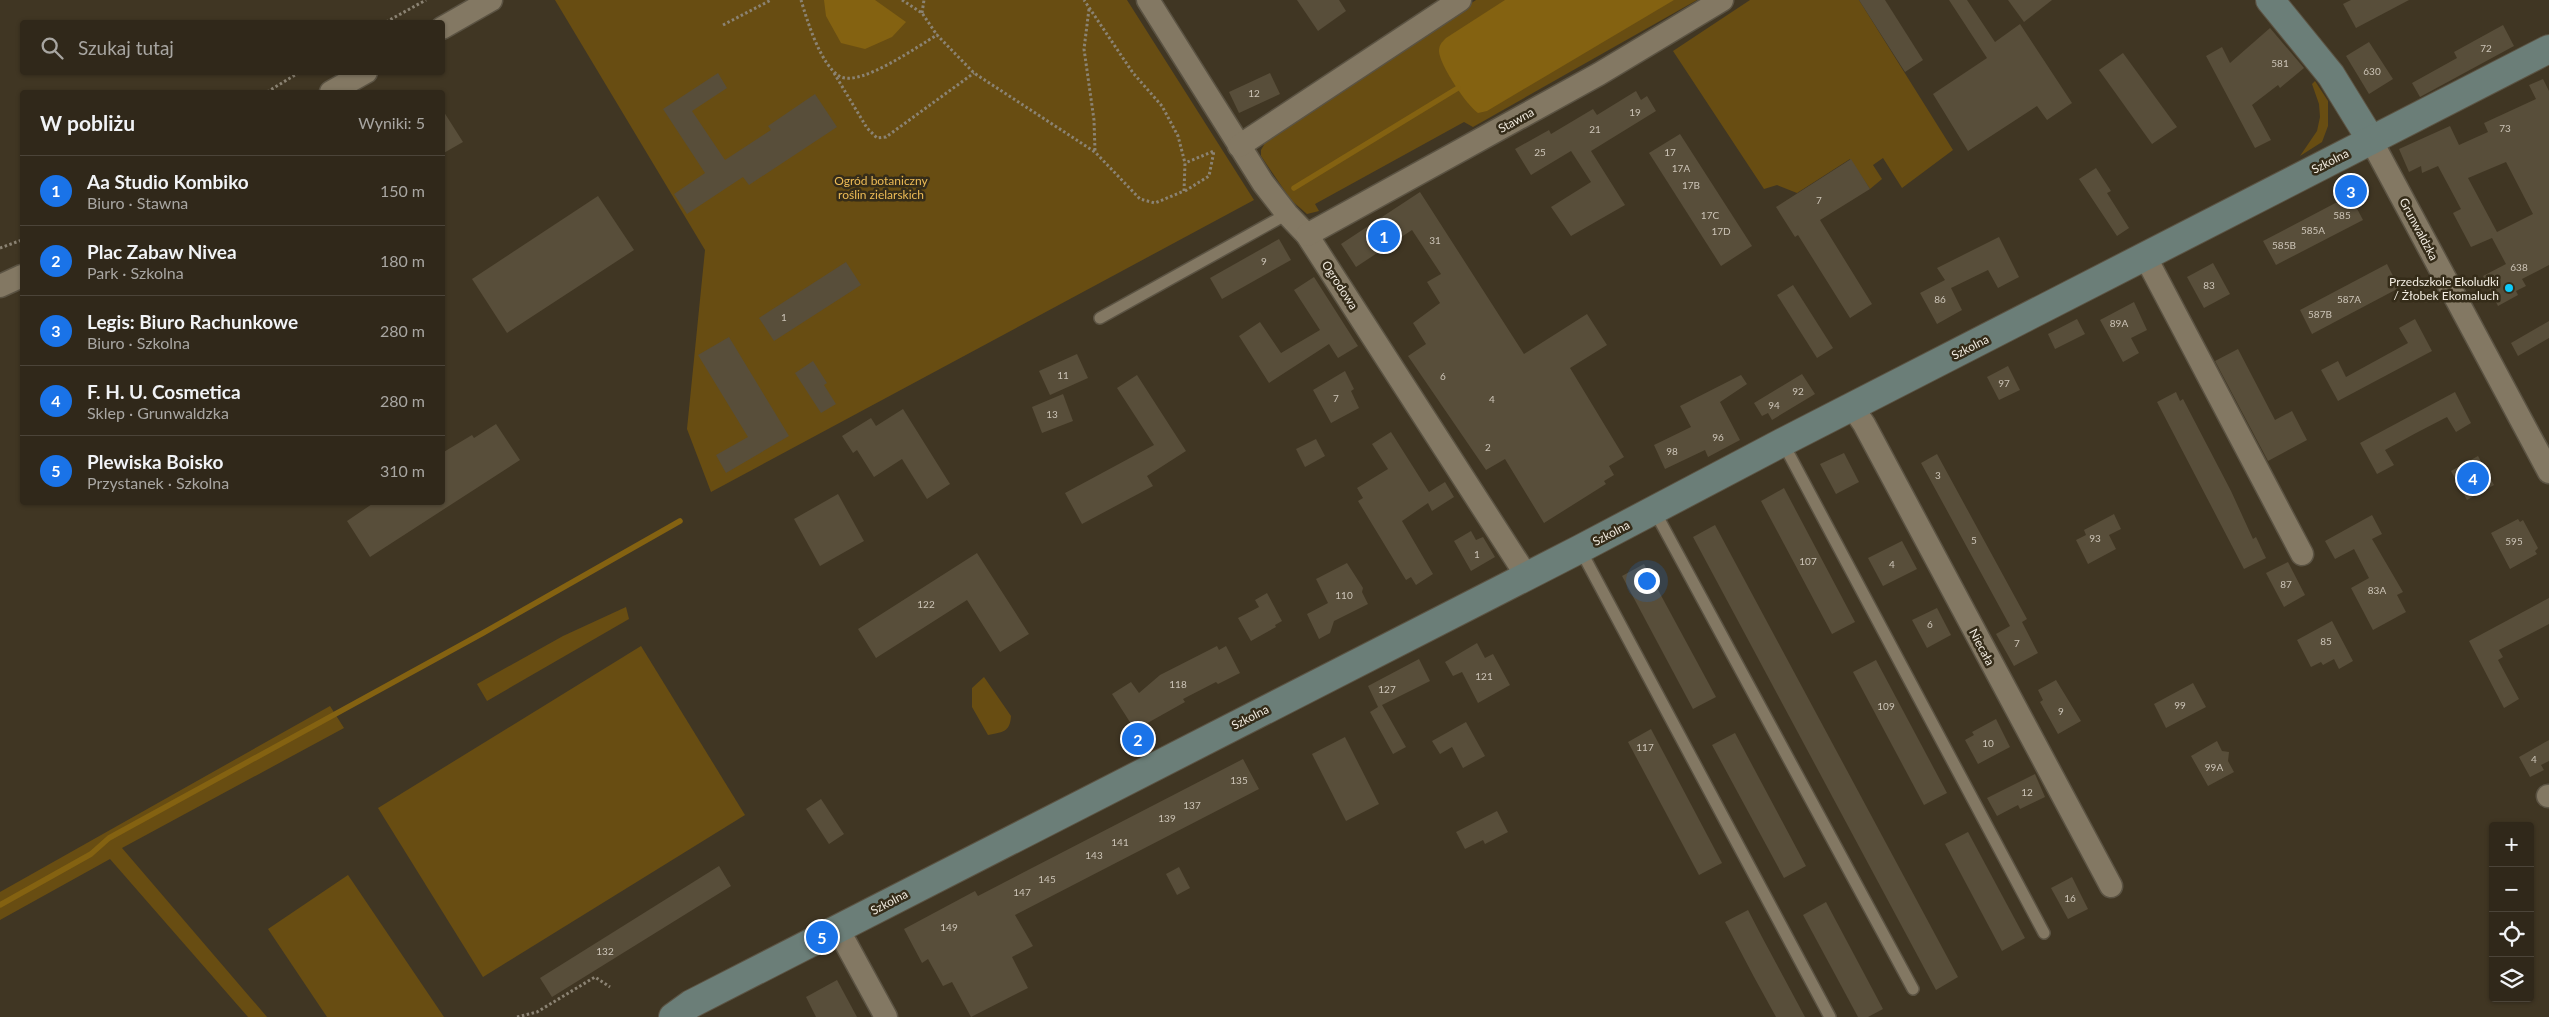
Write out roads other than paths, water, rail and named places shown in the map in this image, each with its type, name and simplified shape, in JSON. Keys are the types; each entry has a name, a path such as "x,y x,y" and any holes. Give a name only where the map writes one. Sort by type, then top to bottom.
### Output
{"street":[{"path":"445,26 491,0"},
{"name":"Ogrodowa","path":"1148,0 1263,183 1287,214 1307,235 1526,575"},
{"path":"1239,146 1460,0"},
{"name":"Stawna","path":"1307,235 1599,74 1722,0"},
{"name":"Grunwaldzka","path":"2270,0 2331,75 2371,140 2549,472"},
{"name":"Szkolna","path":"672,1017 691,1004 1580,549 1783,442 1853,408 2549,49"},
{"path":"334,90 361,75"},
{"path":"2145,256 2302,554"},
{"path":"0,286 20,277"},
{"name":"Niecała","path":"1853,408 1864,424 2111,886"},
{"path":"838,929 886,1017"}],"lane":[{"path":"1100,318 1287,214"},
{"path":"1783,442 2044,933"},
{"path":"1654,510 1912,989"},
{"path":"1580,549 1830,1017"}],"waterway":[{"path":"1294,188 1458,88"},
{"path":"0,905 91,854 109,838 483,633 680,521"}],"place":[{"name":"Legis: Biuro Rachunkowe","path":"2351,191"},
{"name":"Aa Studio Kombiko","path":"1384,236"},
{"name":"Przedszkole Ekoludki / Żłobek Ekomaluch","path":"2509,288"},
{"name":"F. H. U. Cosmetica","path":"2473,478"},
{"name":"Plac Zabaw Nivea","path":"1138,739"},
{"name":"Plewiska Boisko","path":"822,937"}],"park label":[{"name":"Ogród botaniczny roślin zielarskich","path":"881,187"}]}
